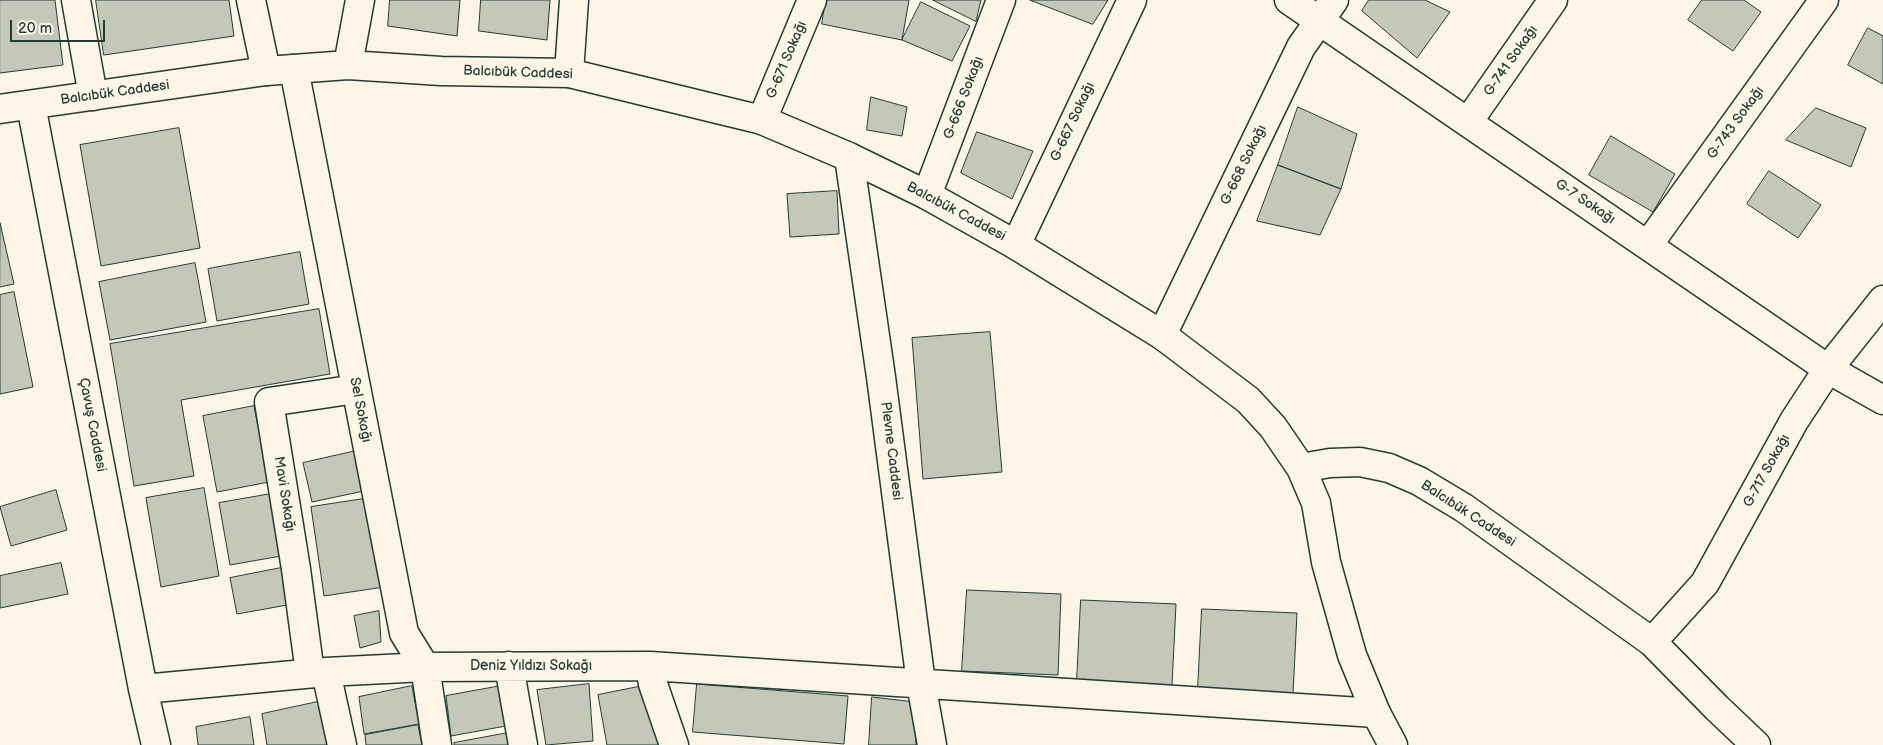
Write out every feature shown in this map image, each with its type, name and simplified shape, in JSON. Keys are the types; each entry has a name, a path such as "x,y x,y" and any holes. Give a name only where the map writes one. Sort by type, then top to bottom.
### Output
{"street":[{"path":"76,0 93,96"},
{"path":"251,0 266,71"},
{"path":"348,65 360,0"},
{"path":"569,73 574,0"},
{"name":"G-671 Sokağı","path":"762,120 812,0"},
{"name":"G-666 Sokağı","path":"927,195 1001,0"},
{"name":"G-667 Sokağı","path":"1016,245 1132,0"},
{"name":"G-7 Sokağı","path":"1289,0 1327,10 1468,122 1828,368 1883,400"},
{"name":"G-741 Sokağı","path":"1468,122 1553,0"},
{"name":"G-743 Sokağı","path":"1648,245 1824,0"},
{"name":"G-668 Sokağı","path":"1162,334 1301,47 1327,10"},
{"name":"Balcıbük Caddesi","path":"0,109 266,71 348,65 441,71 569,73 762,120 849,157 927,195 1016,245 1162,334 1248,400 1273,427 1301,468 1330,462 1360,462 1389,468 1419,482 1464,508 1652,642 1756,745"},
{"name":"Sel Sokağı","path":"294,69 404,633 425,667 437,745"},
{"name":"Çavuş Caddesi","path":"31,105 142,689 156,745"},
{"name":"Plevne Caddesi","path":"849,157 881,377 921,683 932,745"},
{"name":"G-717 Sokağı","path":"1652,642 1705,583 1794,421 1828,368 1883,300"},
{"name":"Mavi Sokağı","path":"318,673 296,568 269,402 356,389"},
{"path":"1301,468 1316,503 1326,562 1352,655 1376,712 1393,745"},
{"path":"509,666 523,745"},
{"path":"650,666 674,745"},
{"name":"Deniz Yıldızı Sokağı","path":"142,689 318,673 425,667 650,666 1376,712"},
{"path":"318,673 342,745"}],"building":[{"path":"0,0 55,0 63,65 0,73"},
{"path":"96,0 229,0 234,36 104,55"},
{"path":"390,0 460,0 457,36 388,26"},
{"path":"481,0 550,0 547,40 479,31"},
{"path":"826,0 909,0 902,40 822,24"},
{"path":"933,0 981,0 976,21"},
{"path":"1030,0 1108,0 1093,24"},
{"path":"1369,0 1425,0 1450,12 1417,58 1362,11"},
{"path":"1702,0 1744,0 1761,12 1733,51 1688,20"},
{"path":"921,2 970,26 952,61 902,40"},
{"path":"1868,28 1883,36 1883,84 1848,65"},
{"path":"871,97 907,107 902,136 867,130"},
{"path":"1298,107 1357,134 1341,189 1278,165"},
{"path":"1816,108 1866,128 1851,167 1786,140"},
{"path":"179,128 200,248 101,266 80,145"},
{"path":"977,132 1033,151 1012,199 961,173"},
{"path":"1611,136 1675,174 1653,212 1589,175"},
{"path":"1278,165 1341,189 1320,235 1257,221"},
{"path":"1769,171 1821,205 1798,238 1747,204"},
{"path":"837,191 839,234 790,237 787,194"},
{"path":"0,223 14,284 0,287"},
{"path":"300,252 309,304 217,321 208,269"},
{"path":"195,263 206,322 110,340 99,282"},
{"path":"14,292 33,387 0,394 0,295"},
{"path":"319,309 330,374 181,400 194,476 134,486 110,344"},
{"path":"990,332 1002,472 923,479 912,338"},
{"path":"254,406 269,482 217,492 203,416"},
{"path":"356,451 364,491 312,502 303,463"},
{"path":"204,488 219,576 161,587 146,498"},
{"path":"56,490 67,530 11,546 0,507"},
{"path":"271,494 281,556 230,565 219,503"},
{"path":"370,498 384,587 324,596 311,507"},
{"path":"61,563 68,594 0,608 0,576"},
{"path":"286,567 293,604 237,614 230,578"},
{"path":"967,590 1061,594 1058,675 962,671"},
{"path":"1081,600 1176,604 1172,685 1077,681"},
{"path":"1202,609 1297,613 1293,694 1198,689"},
{"path":"379,611 381,642 360,648 354,616"},
{"path":"589,684 593,741 546,745 537,690"},
{"path":"653,684 665,745 607,745 598,695"},
{"path":"697,684 848,696 844,744 693,732"},
{"path":"412,686 419,724 364,734 359,697"},
{"path":"501,686 506,726 451,736 446,696"},
{"path":"872,697 915,702 916,745 869,745"},
{"path":"322,701 329,745 267,745 262,714"},
{"path":"250,717 254,745 198,745 196,727"},
{"path":"418,725 422,745 366,745 365,735"},
{"path":"508,733 510,745 454,745 454,743"}]}
